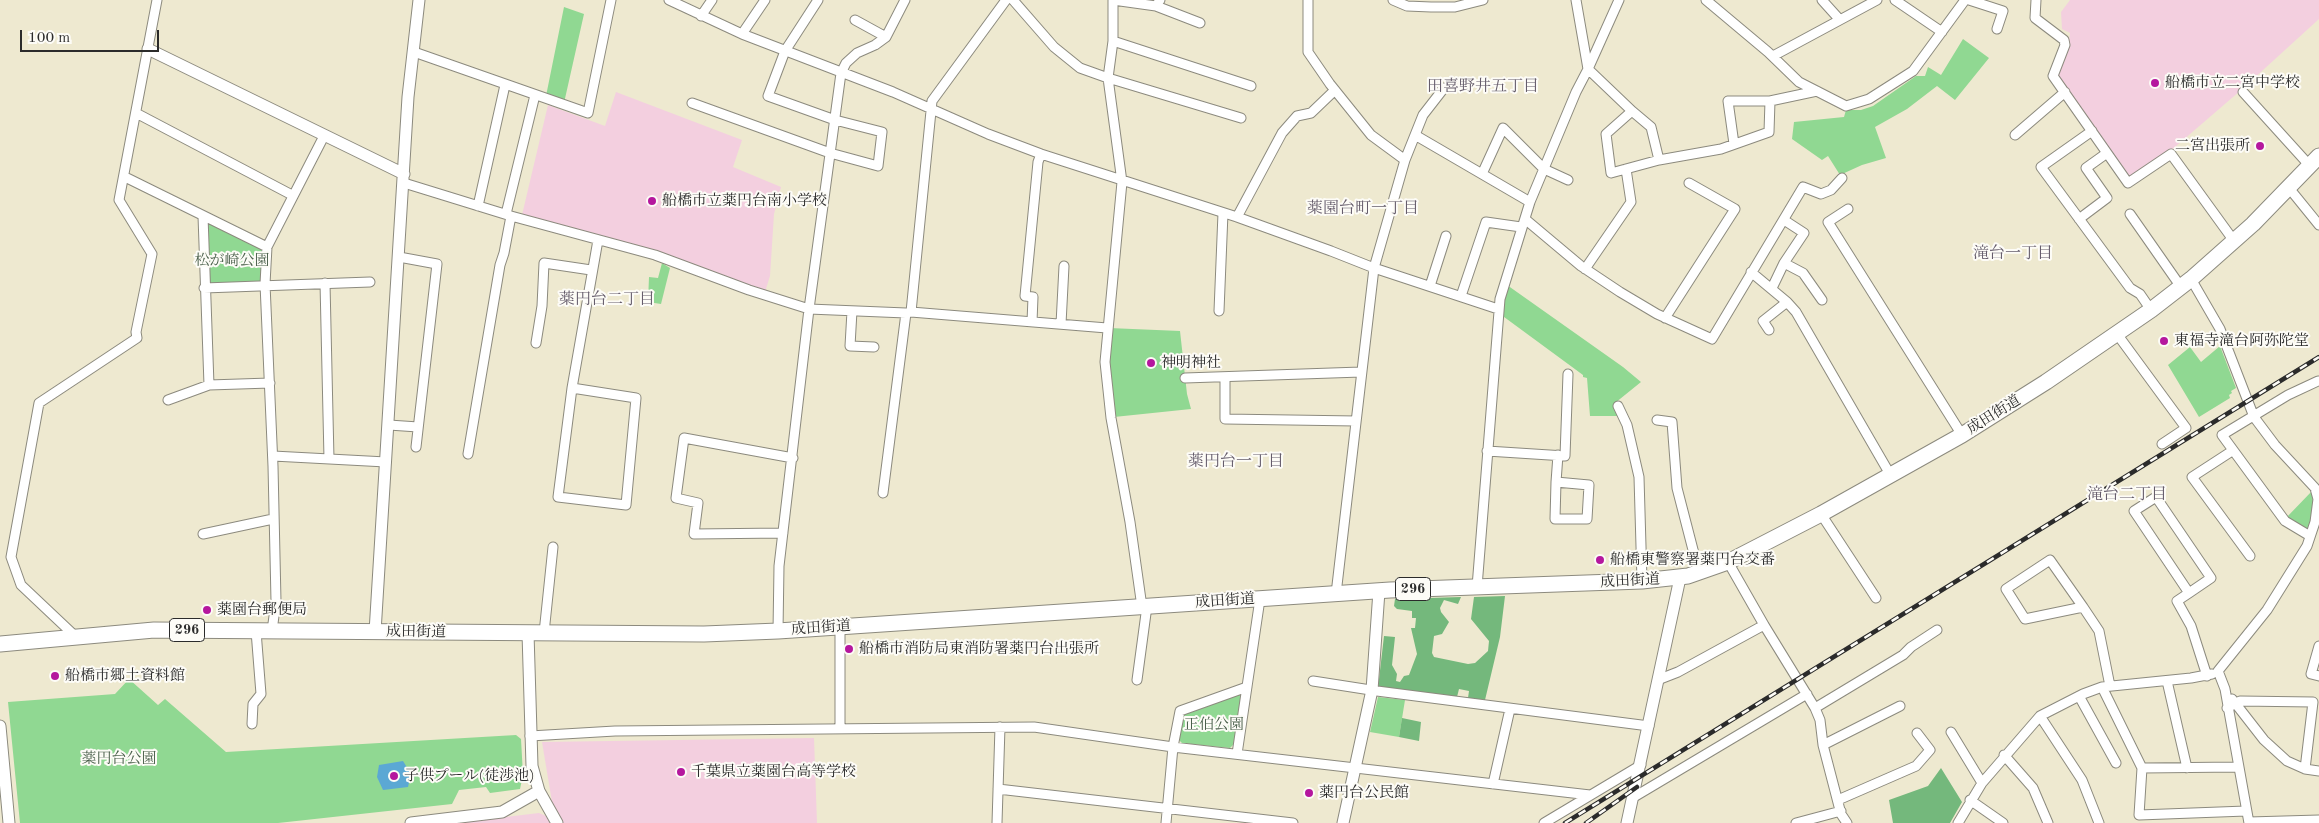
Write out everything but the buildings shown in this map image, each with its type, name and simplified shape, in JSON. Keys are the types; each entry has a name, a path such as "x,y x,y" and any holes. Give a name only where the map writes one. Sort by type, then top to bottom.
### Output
{"highway":[{"name":"成田街道","path":"0,644 145,630 704,634 778,631 1379,591 1680,578 1728,562 1821,514 1962,435 2046,382 2151,310 2186,283 2234,241 2314,161"}],"street":[{"path":"75,636 21,585 11,557 39,404 137,338 136,332 152,254 119,200 125,177 157,0"},
{"path":"376,632 408,97 419,0"},
{"path":"414,52 588,113 611,0"},
{"path":"669,0 742,34 893,92 1041,154 1122,182 1238,217 1331,250 1374,268 1498,309"},
{"path":"701,16 712,0"},
{"path":"742,34 765,0"},
{"path":"692,103 830,153 878,166 882,132 835,120 768,96 785,51 818,0"},
{"path":"778,631 779,566 809,309 841,73 846,63 857,54 876,45 886,37 905,0"},
{"path":"883,493 909,313 930,109 932,101 1006,0"},
{"path":"1013,0 1063,55 1080,68 1241,118"},
{"path":"1137,680 1144,607 1111,418 1106,362 1107,328 1122,182 1108,78 1112,41 1113,0 1158,3 1200,23"},
{"path":"1308,0 1308,52 1371,135 1405,160"},
{"path":"1393,0 1407,6 1455,7 1483,0"},
{"path":"1576,0 1588,69 1651,127 1659,160"},
{"path":"1477,587 1498,309 1530,202 1576,92 1619,0"},
{"path":"1706,0 1772,56 1799,82 1846,106 1869,99 1913,71 1965,0"},
{"path":"1822,0 1840,20"},
{"path":"1772,56 1877,0"},
{"path":"1895,0 1942,32"},
{"path":"1969,0 2003,11 1997,29"},
{"path":"2036,0 2035,18 2064,40 2066,45 2053,76 2128,183 2171,154 2234,241"},
{"path":"855,20 886,37"},
{"path":"1112,41 1251,86"},
{"path":"148,49 324,136 404,178 478,206 655,255 749,290 809,309 909,313 1107,328"},
{"path":"478,206 505,85"},
{"path":"1336,594 1360,372 1374,268 1414,135 1423,114 1444,88"},
{"path":"1238,217 1282,133 1297,116 1312,113 1335,90"},
{"path":"1734,144 1728,101 1770,101 1817,92"},
{"path":"2015,135 2065,92"},
{"path":"2243,92 2314,161"},
{"path":"468,454 500,265 504,253 508,215 535,96"},
{"path":"1632,111 1606,134 1611,173 1659,160 1721,149 1769,132 1770,101"},
{"path":"136,113 292,195"},
{"path":"1482,174 1503,128 1544,169 1568,180"},
{"path":"2092,131 2041,167 2130,288 2140,294 2151,310"},
{"path":"1414,135 1530,202"},
{"path":"272,631 276,601 273,456 266,284 267,247 292,195 324,136"},
{"path":"2079,218 2107,198 2086,168 2107,153"},
{"path":"1032,322 1033,297 1025,296 1038,162 1041,154"},
{"path":"1585,269 1631,202 1626,169"},
{"path":"125,177 267,247"},
{"path":"1461,296 1486,222 1523,223 1585,269 1665,318 1712,340 1803,187 1821,194 1832,190 1842,178"},
{"path":"1665,318 1735,209 1689,184"},
{"path":"2289,188 2319,226"},
{"path":"1848,209 1828,222 1962,435"},
{"path":"1219,311 1223,212"},
{"path":"1958,823 1970,800 1982,783 2004,755 2040,716 2079,696 2106,687 2167,682 2207,676 2218,671 2267,610 2307,546 2315,522 2318,499 2317,485 2275,445 2254,416 2220,329 2186,283 2130,214"},
{"path":"203,216 204,288 209,385"},
{"path":"1772,288 1784,263 1804,233 1784,220"},
{"path":"1430,286 1446,236"},
{"path":"572,388 636,398 626,505 558,497 572,388 591,270 598,240"},
{"path":"399,257 437,264 416,447"},
{"path":"536,343 542,306 544,263 591,270"},
{"path":"1784,263 1803,273 1822,300"},
{"path":"1061,324 1064,266"},
{"path":"1751,272 1772,288 1796,312 1891,476"},
{"path":"204,288 266,284 370,282"},
{"path":"325,283 329,459"},
{"path":"1769,330 1763,320 1787,302"},
{"path":"852,311 850,346 874,347"},
{"path":"2117,334 2186,428 2162,444"},
{"path":"1185,378 1360,372"},
{"path":"1487,451 1565,456 1568,374"},
{"path":"1225,377 1225,418 1356,421"},
{"path":"2310,536 2285,522 2222,435 2288,395 2318,381"},
{"path":"168,400 209,385 270,383"},
{"path":"1618,406 1627,425 1640,477 1642,581"},
{"path":"1657,420 1672,422 1678,488 1699,573"},
{"path":"389,425 418,427"},
{"path":"784,533 694,534 698,502 676,498 684,438 793,458"},
{"path":"2232,450 2192,477 2250,556"},
{"path":"273,456 386,462"},
{"path":"1556,482 1588,485 1587,519 1555,519 1556,482 1558,456"},
{"path":"2189,593 2134,511 2156,497 2211,578 2189,593 2177,601 2191,626 2207,676"},
{"path":"1821,514 1876,598"},
{"path":"203,534 273,519"},
{"path":"544,633 553,548"},
{"path":"2083,607 2025,619 2006,589 2050,560 2083,607 2099,631 2106,687 2142,768 2140,815 2246,811"},
{"path":"1728,562 1764,625 1816,708 1820,720 1823,746 1841,811 1847,823"},
{"path":"1628,823 1680,578"},
{"path":"1343,823 1372,690 1379,591"},
{"path":"1237,754 1260,599"},
{"path":"1660,679 1678,672 1764,625"},
{"path":"840,627 840,729"},
{"path":"1816,708 1903,655 1911,647 1937,630"},
{"path":"252,724 253,704 261,694 256,631"},
{"path":"528,633 532,766 539,791 557,823"},
{"path":"2319,646 2311,674 2319,676"},
{"path":"2218,671 2231,706 2238,767 2249,822 2319,820"},
{"path":"1313,681 1510,709 1649,726"},
{"path":"2167,682 2187,768"},
{"path":"1166,823 1173,748 1180,710 1248,686"},
{"path":"1634,797 1806,694"},
{"path":"2079,696 2116,763"},
{"path":"2231,706 2240,701 2313,702 2304,769"},
{"path":"1823,746 1900,706"},
{"path":"2231,706 2287,761 2304,769 2319,771"},
{"path":"1493,784 1510,709"},
{"path":"2040,716 2082,780 2099,823"},
{"path":"0,726 9,823"},
{"path":"997,823 1000,727"},
{"path":"530,736 615,731 1034,727 1173,748 1590,795"},
{"path":"1951,732 1982,783"},
{"path":"1838,800 1916,766 1930,750 1917,733"},
{"path":"2004,755 2033,788 2048,823"},
{"path":"1544,823 1641,765"},
{"path":"2142,768 2238,767"},
{"path":"998,789 1292,823"},
{"path":"419,823 502,812 539,791"},
{"path":"1970,800 2003,823"},
{"path":"1796,823 1841,811"}],"shaded area":[{"name":"船橋市立二宮中学校","path":"2070,0 2319,0 2319,19 2168,153 2130,177 2056,75 2069,42 2070,33 2062,29 2061,12"},
{"name":"船橋市立薬円台南小学校","path":"616,92 742,140 733,167 781,187 774,214 770,276 765,292 522,215 548,105 605,126"},
{"name":"千葉県立薬園台高等学校","path":"814,738 817,823 562,823 552,802 542,742"},
{"path":"539,813 546,816 550,823 455,823"}],"green space":[{"path":"564,7 584,14 564,103 546,96"},
{"path":"1963,39 1989,58 1955,100 1937,86 1907,109 1875,127 1886,158 1862,165 1840,175 1828,156 1822,160 1792,139 1794,122 1844,117 1846,110 1861,110 1873,106 1916,76 1925,76 1928,67 1941,75"},
{"name":"松が崎公園","path":"207,222 262,249 263,282 214,285 209,282"},
{"path":"662,263 670,268 661,304 648,302 649,277 658,278"},
{"path":"1507,285 1623,367 1641,382 1615,403 1619,416 1590,416 1587,378 1583,377 1583,375 1500,314"},
{"path":"1109,328 1180,331 1187,394 1191,409 1114,417 1108,361"},
{"path":"2220,346 2236,388 2231,391 2230,398 2199,417 2168,365 2190,347 2201,362"},
{"path":"2312,491 2313,502 2309,529 2303,530 2286,518"},
{"path":"1505,596 1500,637 1485,700 1468,698 1469,691 1459,689 1457,697 1378,688 1384,636 1395,637 1392,665 1397,674 1396,681 1400,682 1404,676 1409,675 1417,654 1411,628 1415,628 1416,618 1412,618 1412,611 1397,609 1394,606 1395,599 1461,597 1458,604 1444,600 1440,608 1449,622 1442,634 1434,636 1432,653 1434,657 1468,664 1475,663 1488,651 1489,641 1471,619 1474,597"},
{"name":"薬円台公園","path":"129,679 158,705 165,699 226,752 516,735 521,739 523,775 520,789 490,793 486,787 459,790 452,804 278,823 20,823 8,702 115,694"},
{"name":"正伯公園","path":"1241,694 1234,744 1230,748 1182,743 1179,740 1184,713"},
{"path":"1378,697 1405,700 1399,737 1370,732"},
{"path":"1402,718 1421,722 1419,741 1399,737"},
{"path":"1941,768 1962,802 1950,823 1893,823 1889,800 1928,786"}],"water":[{"name":"子供プール(徒渉池)","path":"403,761 411,774 408,787 383,790 377,777 379,765"}],"railway":[{"path":"1565,823 2319,357"},
{"path":"1586,823 1637,787"}],"place":[{"name":"船橋市立二宮中学校","path":"2155,83"},
{"name":"二宮出張所","path":"2260,146"},
{"name":"船橋市立薬円台南小学校","path":"652,201"},
{"name":"東福寺滝台阿弥陀堂","path":"2164,341"},
{"name":"神明神社","path":"1151,363"},
{"name":"船橋東警察署薬円台交番","path":"1600,560"},
{"name":"薬園台郵便局","path":"207,610"},
{"name":"船橋市消防局東消防署薬円台出張所","path":"849,649"},
{"name":"船橋市郷土資料館","path":"55,676"},
{"name":"千葉県立薬園台高等学校","path":"681,772"},
{"name":"子供プール(徒渉池)","path":"394,776"},
{"name":"薬円台公民館","path":"1309,793"}],"district":[{"name":"田喜野井五丁目","path":"1483,87"},
{"name":"薬園台町一丁目","path":"1363,209"},
{"name":"滝台一丁目","path":"2013,254"},
{"name":"薬円台二丁目","path":"607,300"},
{"name":"薬円台一丁目","path":"1236,462"},
{"name":"滝台二丁目","path":"2127,495"}]}
